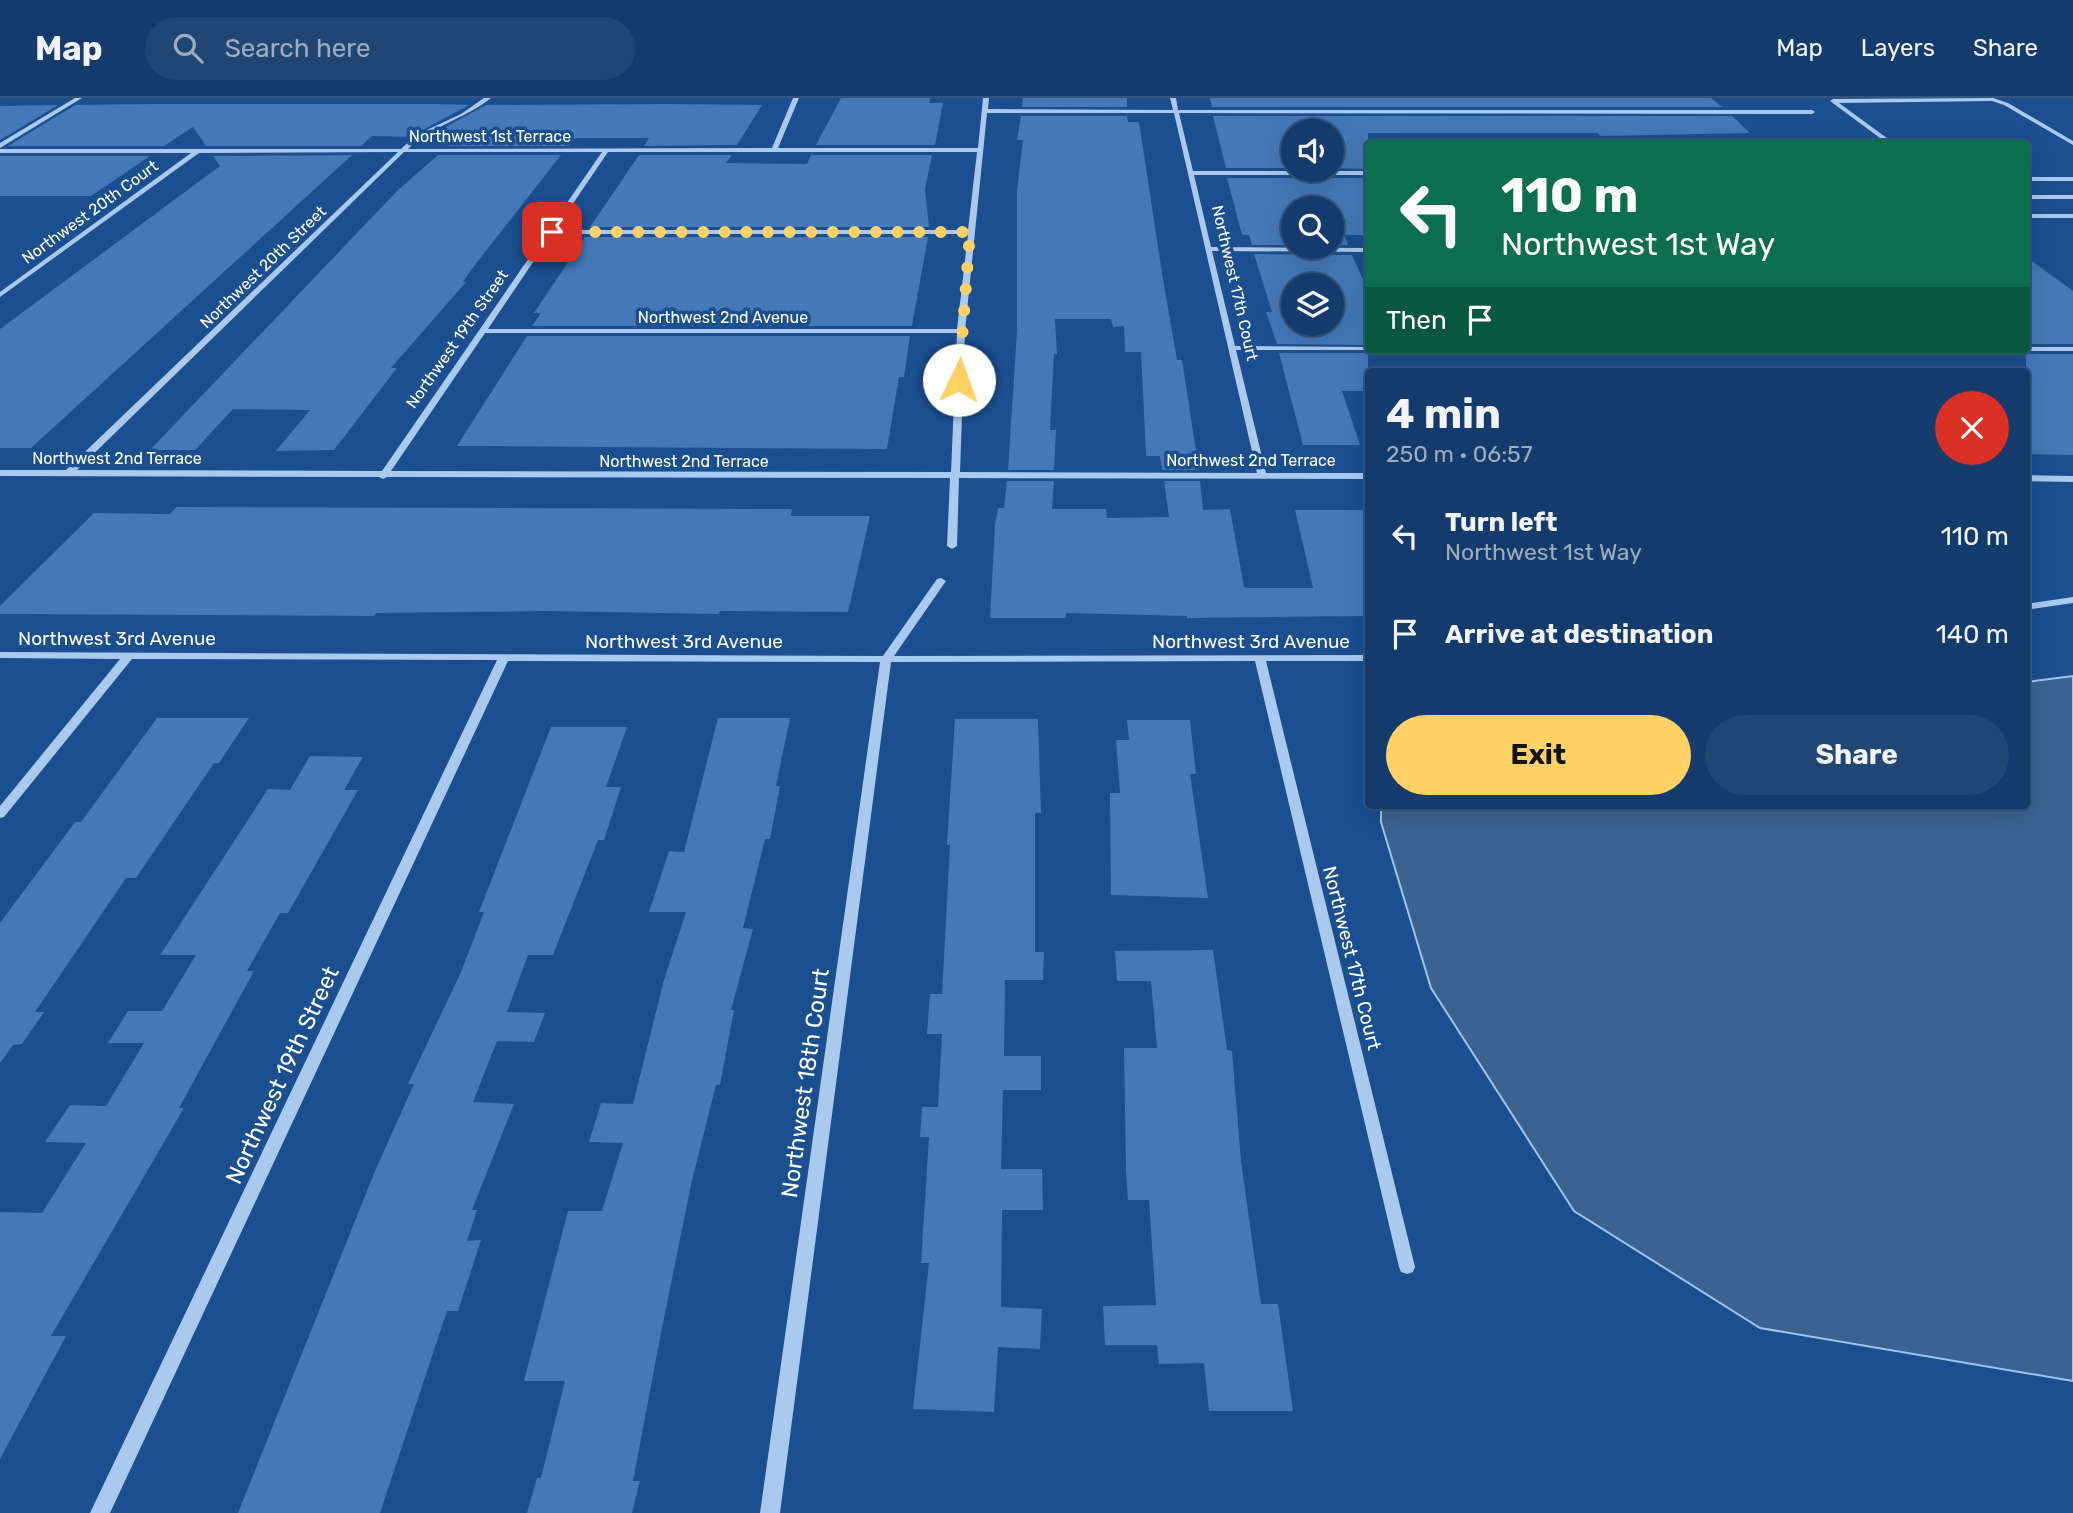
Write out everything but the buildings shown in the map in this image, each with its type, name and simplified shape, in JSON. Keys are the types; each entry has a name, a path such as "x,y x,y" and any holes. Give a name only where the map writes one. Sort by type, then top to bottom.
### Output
{"street":[{"path":"0,149 79,98"},
{"name":"Northwest 20th Street","path":"69,473 418,136 463,115 488,98"},
{"path":"774,150 796,98"},
{"path":"952,546 961,331 986,98"},
{"name":"Northwest 17th Court","path":"1173,98 1193,173 1262,475"},
{"path":"1887,140 1833,101 1990,99 2006,104 2073,143"},
{"path":"985,111 1812,112"},
{"name":"Northwest 1st Terrace","path":"0,149 980,150"},
{"name":"Northwest 19th Street","path":"383,476 485,331 606,150"},
{"name":"Northwest 20th Court","path":"0,295 196,151"},
{"path":"1193,173 1365,173"},
{"path":"2030,179 2073,178"},
{"path":"2030,197 2073,197"},
{"path":"2030,216 2073,216"},
{"path":"552,232 970,232"},
{"path":"1209,249 1365,250"},
{"name":"Northwest 2nd Avenue","path":"485,331 961,331"},
{"path":"1232,348 1365,349"},
{"path":"2030,349 2073,349"},
{"name":"Northwest 2nd Terrace","path":"0,473 383,476 1365,476"},
{"path":"2030,478 2073,479"},
{"path":"886,659 941,581"},
{"path":"2030,606 2073,600"},
{"name":"Northwest 3rd Avenue","path":"0,655 1365,658"},
{"path":"0,814 129,656"},
{"name":"Northwest 19th Street","path":"100,1513 504,657"},
{"name":"Northwest 17th Court","path":"1260,658 1407,1268"},
{"name":"Northwest 18th Court","path":"769,1513 886,659"}],"water":[{"path":"2073,676 2073,1381 1760,1328 1574,1211 1431,988 1381,822 1381,809 2030,809 2030,682"}],"route":[{"path":"552,232 970,232 959,380"}]}
